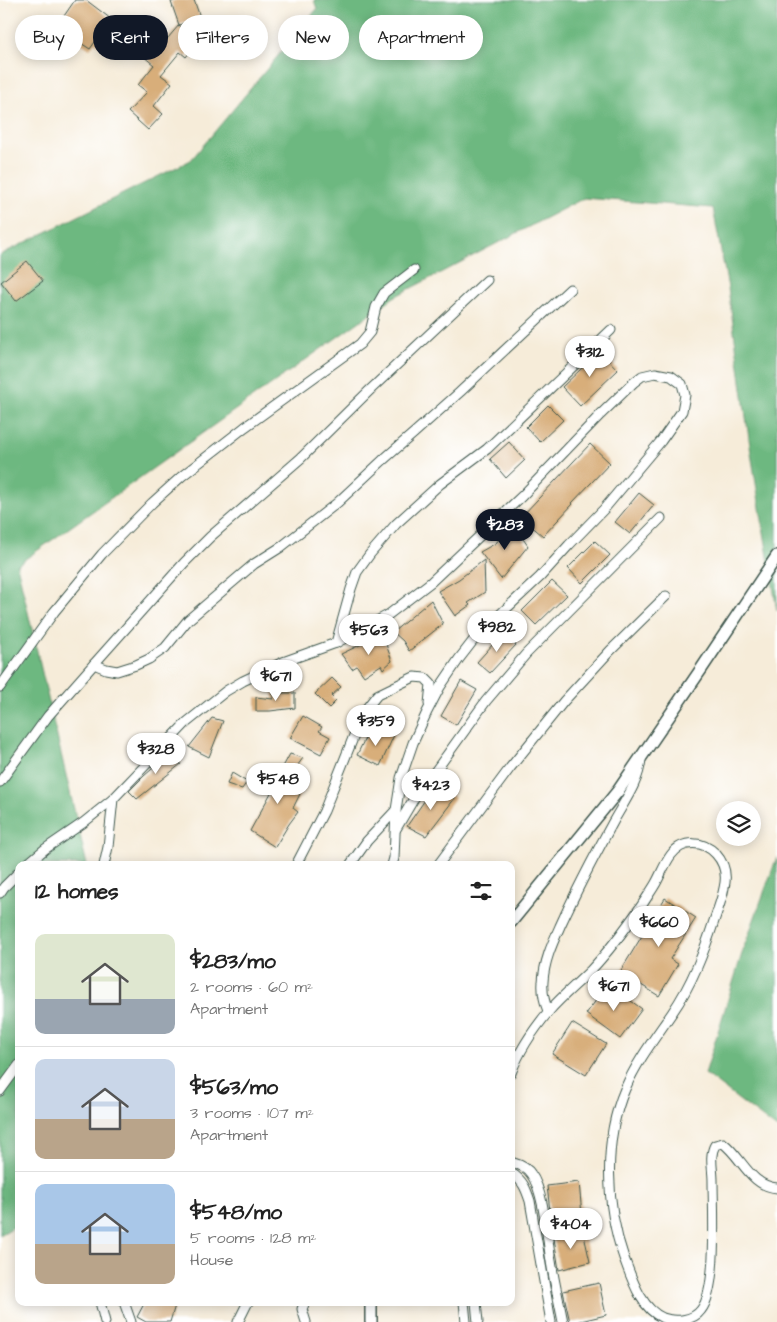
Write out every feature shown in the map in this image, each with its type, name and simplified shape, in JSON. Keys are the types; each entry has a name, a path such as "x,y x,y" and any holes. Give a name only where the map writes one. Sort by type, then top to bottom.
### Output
{"main road":[{"path":"515,917 618,791 777,556"},
{"path":"371,1306 371,1322"}],"street":[{"path":"0,687 54,612 97,560 152,502 245,427 295,393 360,344 370,332 376,307 384,292 414,270"},
{"path":"0,782 48,716 178,570 210,537 301,458 487,280"},
{"path":"94,664 117,671 149,659 165,648 188,620 254,564 337,503 467,386 570,289"},
{"path":"336,643 351,588 358,572 370,554 396,524 440,484 487,449 610,330"},
{"path":"31,861 113,799 186,722 226,691 283,662 336,643 388,614 431,582 522,496 633,383 642,376 655,373 671,376 682,384 685,395 682,411 661,441 604,509 540,577 476,637 458,659 440,687 413,743 404,769 396,810 392,861"},
{"path":"395,831 416,795 486,701 520,660 661,518"},
{"path":"441,861 510,768 564,701 610,651 666,596"},
{"path":"298,861 324,811 363,713 376,695 414,677 425,678 431,684 429,708"},
{"path":"548,1011 543,993 547,959 562,921 636,780 641,756"},
{"path":"105,861 113,799"},
{"path":"353,861 367,841 396,810"},
{"path":"515,1065 528,1041 548,1011 588,973 622,934 654,886 672,854 684,846 696,843 708,846 719,857 725,870 724,891 699,965 672,1013 645,1051 625,1089 615,1120 610,1147 612,1210 620,1247 630,1275 641,1298 649,1308 660,1318 671,1321 694,1317 702,1310 712,1270 714,1210 712,1150 715,1145 723,1144 731,1149 755,1179 771,1188 777,1188"},
{"path":"0,893 15,876"},
{"path":"0,1090 15,1070"},
{"path":"515,1164 531,1173 537,1185 563,1322"},
{"path":"515,1176 525,1186 530,1201 551,1322"},
{"path":"546,1290 556,1287"},
{"path":"101,1306 105,1322"},
{"path":"125,1306 131,1322"},
{"path":"238,1322 246,1306"},
{"path":"303,1306 302,1309 306,1322"},
{"path":"465,1306 466,1322"},
{"path":"476,1306 478,1322"}],"green space":[{"path":"314,0 777,0 777,611 751,453 728,288 713,208 584,198 394,297 17,565 86,861 15,861 15,1226 0,1235 0,255 191,160 278,56 278,60 349,60 349,15 312,15 317,9"},
{"path":"777,857 777,1129 705,1074 744,947"}],"building":[{"path":"75,0 86,0 106,15 93,15 93,45 90,49 83,44 83,15 65,15"},
{"path":"176,0 194,0 199,15 178,15 178,22 171,2"},
{"path":"178,26 178,54 161,75 172,83 154,106 163,114 148,130 128,112 147,92 138,85 154,65 148,60 168,60 168,38"},
{"path":"27,261 43,281 16,301 1,282"},
{"path":"600,351 618,370 580,406 562,387"},
{"path":"548,405 563,420 540,442 526,427"},
{"path":"509,442 525,460 506,478 490,459"},
{"path":"590,444 610,463 543,536 521,517"},
{"path":"639,493 654,505 630,534 615,522"},
{"path":"512,523 528,546 501,579 480,552 496,543"},
{"path":"595,541 610,555 582,583 568,568"},
{"path":"484,560 485,592 468,603 470,605 455,616 438,591 459,579"},
{"path":"552,581 567,595 536,625 522,611"},
{"path":"431,600 443,624 409,651 403,641 393,632"},
{"path":"503,633 516,645 490,673 477,662"},
{"path":"379,636 382,641 384,639 392,661 383,669 381,665 364,676 357,666 352,669 341,654"},
{"path":"332,678 341,687 331,696 336,701 329,708 315,694"},
{"path":"461,681 477,690 456,725 441,716"},
{"path":"273,693 295,693 295,708 256,711 256,697 273,699"},
{"path":"303,716 322,727 319,731 330,737 321,754 290,738"},
{"path":"212,718 223,721 209,757 189,747"},
{"path":"382,729 394,735 380,766 357,755 369,730 380,735"},
{"path":"174,750 181,764 137,799 129,791"},
{"path":"290,754 303,758 287,780 294,784 291,790 300,794 293,808 298,812 275,847 250,831 272,791 266,788 273,773 278,776"},
{"path":"232,773 247,782 242,789 227,784"},
{"path":"436,784 455,798 426,836 407,826"},
{"path":"665,898 696,918 670,959 678,964 659,996 620,972"},
{"path":"608,984 642,1009 620,1039 586,1014"},
{"path":"572,1023 606,1044 586,1075 552,1054"},
{"path":"579,1182 582,1215 551,1219 547,1186"},
{"path":"583,1231 590,1262 559,1270 554,1238"},
{"path":"599,1283 606,1315 570,1322 563,1291"},
{"path":"143,1306 175,1306 170,1322 146,1322 137,1317"}]}
